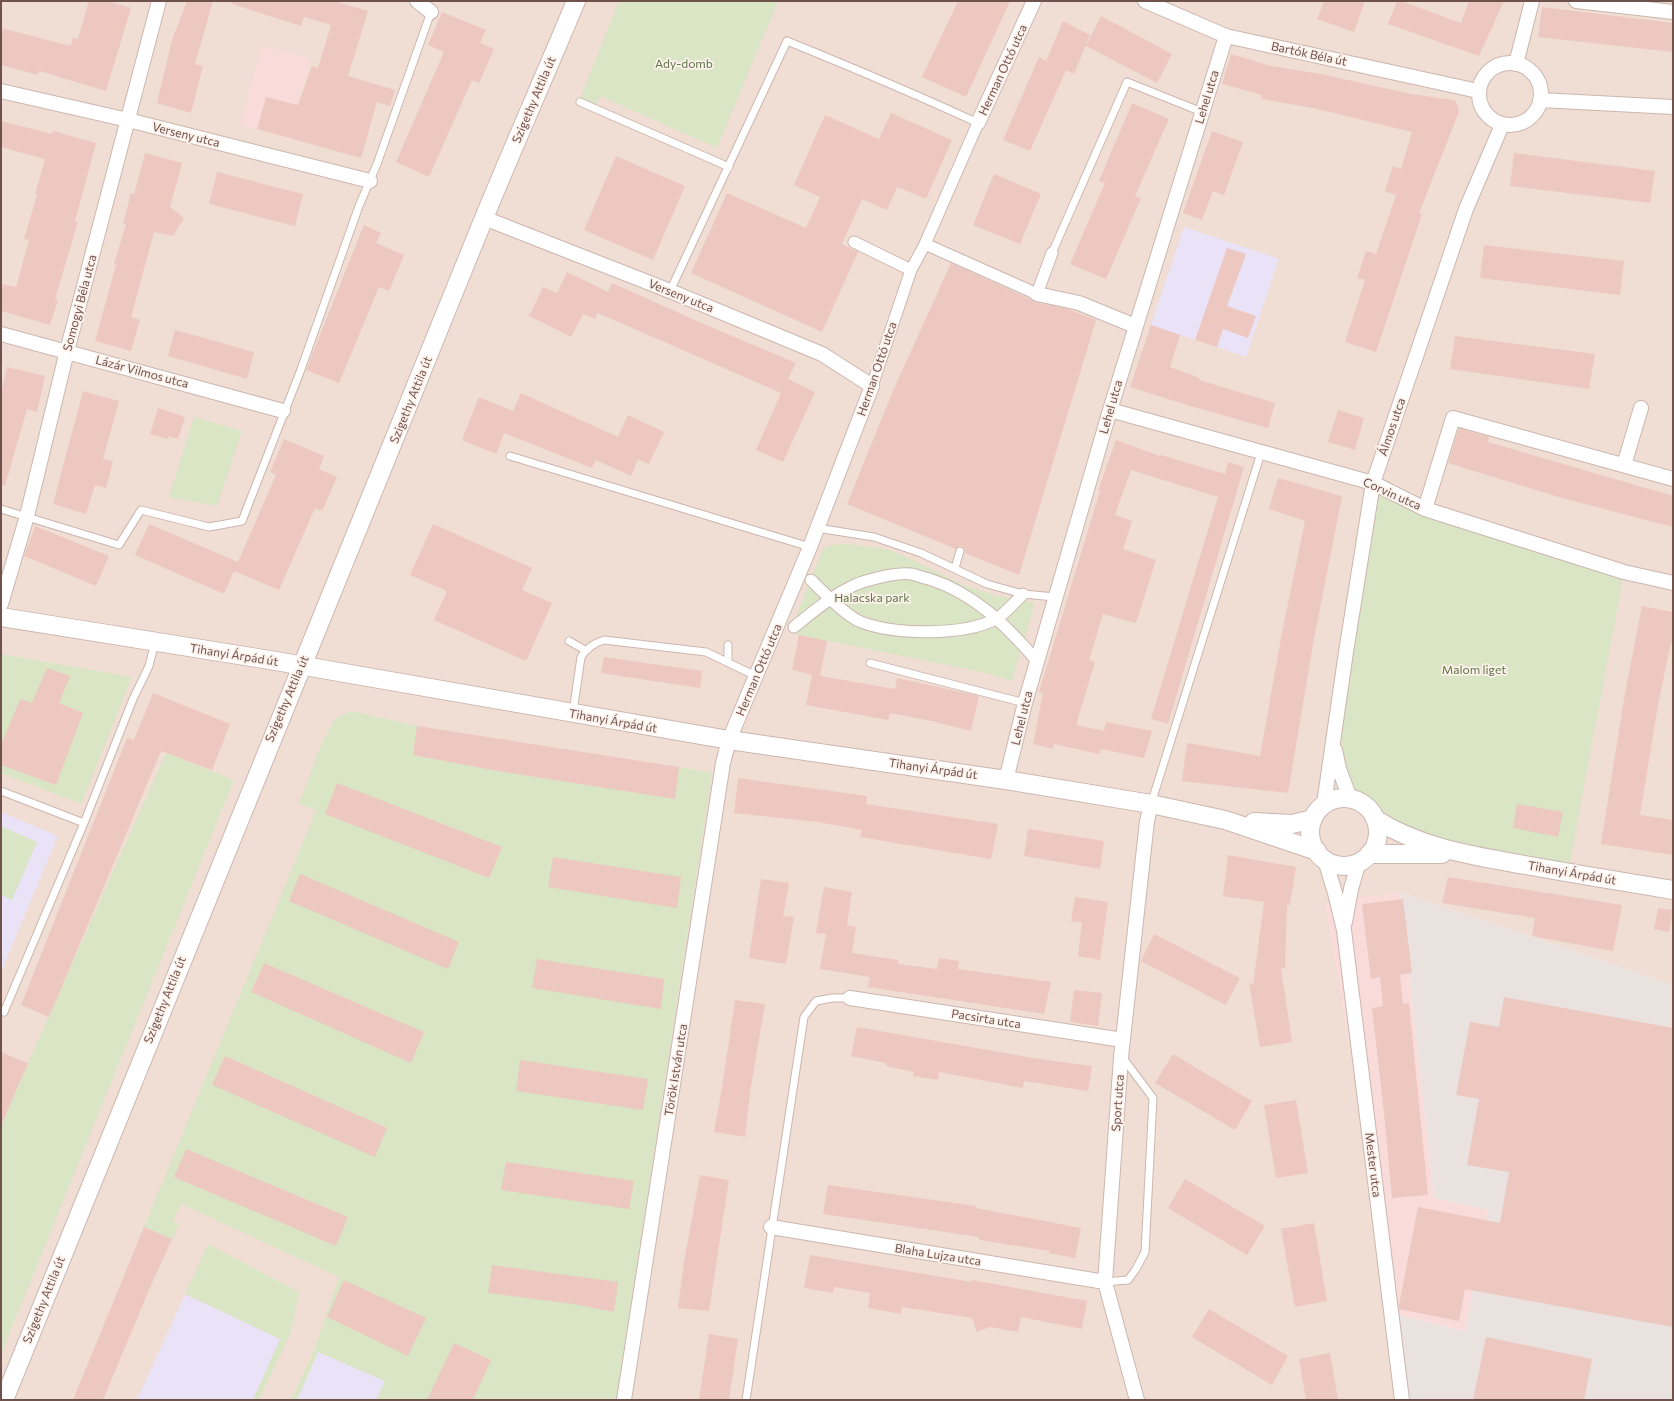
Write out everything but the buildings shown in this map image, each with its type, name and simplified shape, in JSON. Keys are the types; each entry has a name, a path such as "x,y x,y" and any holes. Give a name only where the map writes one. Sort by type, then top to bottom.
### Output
{"street":[{"name":"Somogyi Béla utca","path":"1,604 27,516 67,351 159,1"},
{"path":"417,1 431,12"},
{"name":"Szigethy Attila út","path":"4,1400 484,218 576,1"},
{"name":"Herman Ottó utca","path":"729,740 810,547 872,386 911,270 925,244 1034,1"},
{"name":"Bartók Béla út","path":"1145,1 1226,36 1478,91"},
{"path":"1516,64 1532,1"},
{"path":"1576,1 1673,12"},
{"name":"Lehel utca","path":"1006,780 1025,703 1110,410 1226,36"},
{"path":"1516,64 1530,71 1536,77 1541,92 1540,100 1534,113 1522,123 1512,125 1502,124 1487,116 1480,104 1478,91 1485,75 1491,69 1499,65 1516,64"},
{"name":"Verseny utca","path":"1,91 128,120 370,181"},
{"path":"1540,100 1673,106"},
{"name":"Álmos utca","path":"1324,804 1373,483 1466,209 1502,124"},
{"name":"Verseny utca","path":"484,218 670,291 822,354 872,386"},
{"path":"854,242 911,270"},
{"path":"925,244 1037,294 1079,303 1135,326"},
{"path":"1037,294 1052,253"},
{"name":"Lázár Vilmos utca","path":"1,334 284,411"},
{"path":"1624,465 1641,408"},
{"name":"Corvin utca","path":"1110,410 1373,483 1426,509 1624,572 1673,583"},
{"path":"1426,509 1453,418 1673,478"},
{"path":"794,627 830,600 857,584 881,577 911,574 939,583 964,594 997,619 1014,635 1037,661"},
{"path":"811,580 830,600 860,622 894,630 932,632 969,628 997,619 1023,594"},
{"name":"Tihanyi Árpád út","path":"1,616 729,740 1006,780 1151,804 1225,820 1321,856 1333,864 1351,864 1364,858 1417,853 1470,856 1673,890"},
{"name":"Török István utca","path":"624,1400 723,763 729,740"},
{"name":"Álmos utca","path":"1333,742 1339,769 1350,798"},
{"path":"1321,856 1310,836 1313,819 1317,811 1324,804 1336,799 1350,798"},
{"name":"Tihanyi Árpád út","path":"1350,798 1365,805 1375,819 1398,832 1421,841 1470,856"},
{"name":"Sport utca","path":"1137,1400 1105,1282 1121,1057 1147,821 1151,804"},
{"name":"Tihanyi Árpád út","path":"1225,820 1292,824 1313,819"},
{"path":"1364,858 1374,846 1377,837 1375,819"},
{"name":"Mester utca","path":"1321,856 1335,893 1344,930 1402,1400"},
{"name":"Mester utca","path":"1344,930 1350,896 1364,858"},
{"name":"Pacsirta utca","path":"850,998 1123,1040"},
{"name":"Blaha Lujza utca","path":"771,1227 1105,1282"}],"lane":[{"path":"1,509 119,545 142,510 209,527 242,521 300,372 359,206 370,181 431,12"},
{"path":"670,291 787,41 910,92 978,124"},
{"path":"1052,253 1127,82 1202,112"},
{"path":"580,102 729,167"},
{"path":"1151,804 1261,453"},
{"path":"510,456 810,547"},
{"path":"817,528 874,537 921,553 987,584 1023,594 1055,597"},
{"path":"955,568 960,551"},
{"path":"573,714 581,657 585,650 604,640 706,652 756,676"},
{"path":"569,641 585,650"},
{"path":"4,1012 84,823 133,699 149,666 155,642"},
{"path":"728,646 728,662"},
{"path":"870,663 1025,703"},
{"path":"1,791 84,823"},
{"path":"746,1400 804,1017 816,1002 832,998 850,998"},
{"path":"1105,1282 1128,1280 1145,1252 1153,1098 1121,1057"}],"shaded area":[{"path":"1,1 1673,1 1673,985 1400,892 1395,1314 1409,1400 1,1400"},
{"path":"262,46 310,59 288,138 240,124"},
{"path":"1184,227 1279,259 1246,357 1151,325"},
{"path":"1,812 58,836 1,972"},
{"path":"1400,892 1434,1198 1488,1210 1465,1331 1395,1314 1325,903"},
{"path":"1400,892 1673,985 1673,1400 1409,1400 1395,1314 1465,1331 1488,1210 1434,1198"},
{"path":"185,1294 280,1339 253,1400 137,1400"},
{"path":"318,1352 385,1381 376,1400 297,1400"}],"green space":[{"name":"Ady-domb","path":"619,1 778,1 717,148 600,96 594,108 580,99"},
{"path":"194,417 242,431 217,506 169,497"},
{"name":"Malom liget","path":"1373,483 1624,572 1568,873 1470,855 1372,814 1365,805 1355,800 1336,758"},
{"name":"Halacska park","path":"846,544 886,549 911,559 963,585 997,596 1035,603 1012,681 986,673 790,632 823,549 830,545"},
{"path":"1,654 132,677 81,804 1,773"},
{"path":"351,711 417,726 413,755 498,771 675,799 679,767 712,773 616,1400 376,1400 385,1381 318,1352 297,1400 291,1400 315,1348 339,1277 181,1204 173,1221 179,1224 172,1239 144,1227 316,811 299,804 322,742 334,720"},
{"path":"166,753 234,780 1,1354 1,1127"},
{"path":"1,826 37,842 12,900 1,895"},
{"path":"208,1244 299,1292 291,1332 259,1400 253,1400 280,1339 185,1294"}]}
